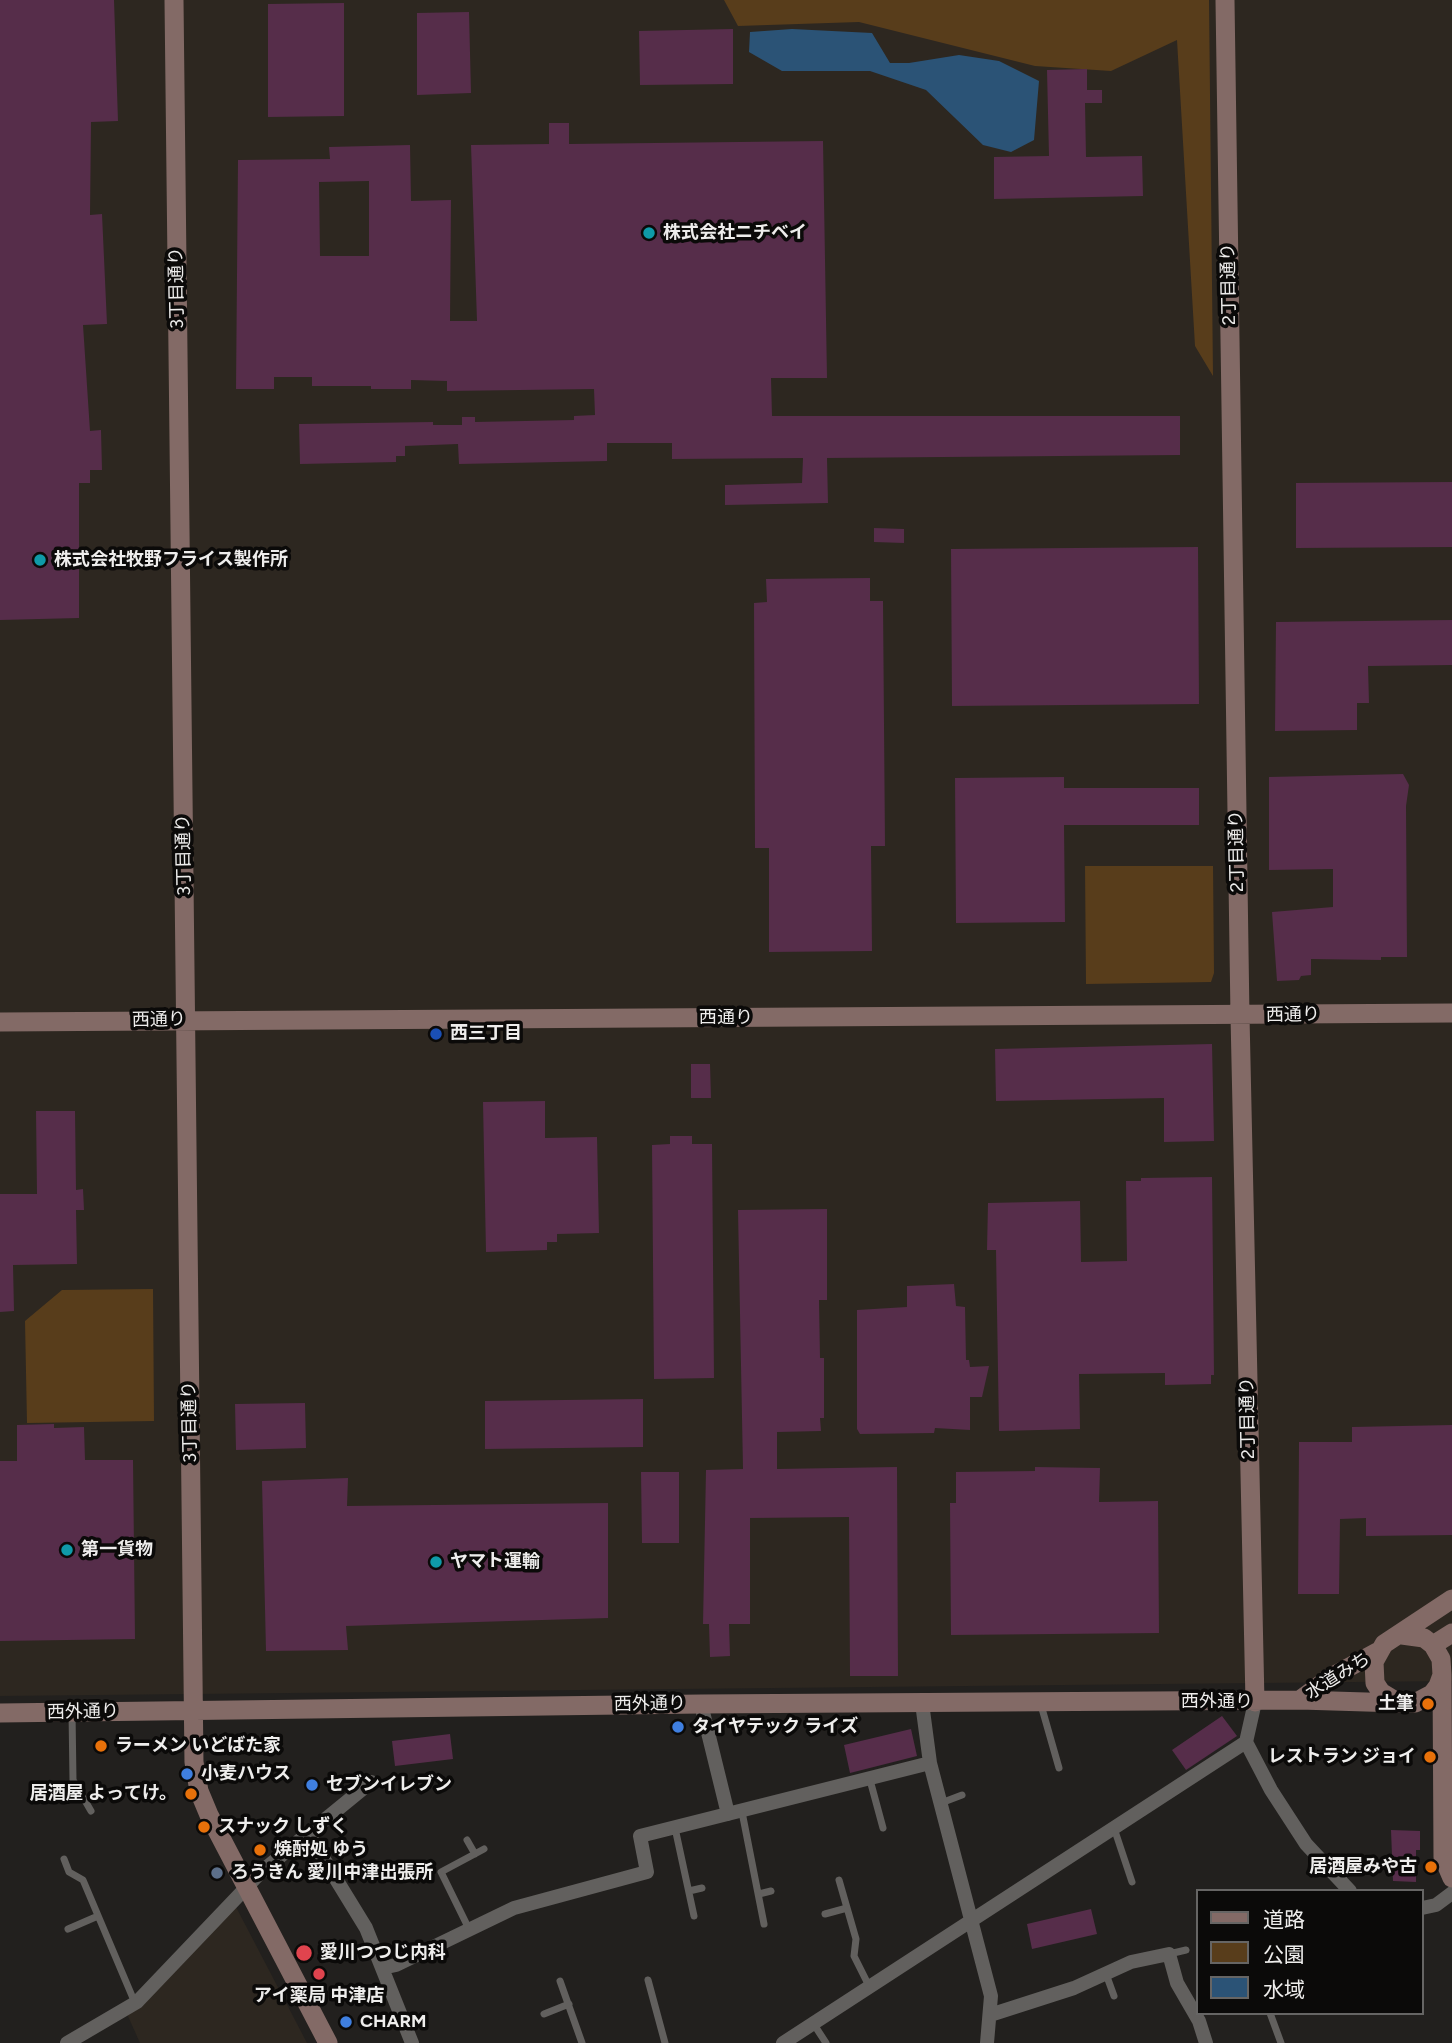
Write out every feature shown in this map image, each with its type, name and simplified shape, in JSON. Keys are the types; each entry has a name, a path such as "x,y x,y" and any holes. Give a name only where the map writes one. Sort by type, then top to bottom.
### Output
{"street":[{"name":"3丁目通り","path":"174,0 194,1762 199,1791 328,2043"},
{"name":"2丁目通り","path":"1225,0 1240,1016 1255,1702"},
{"name":"西通り","path":"0,1022 1452,1013"},
{"path":"1402,1635 1452,1599"},
{"path":"1433,1645 1452,1633"},
{"path":"1442,1675 1432,1694 1423,1701 1399,1703 1389,1699 1376,1683 1373,1672 1377,1652 1392,1638 1402,1635 1413,1635 1433,1645 1441,1659 1442,1675 1444,1724 1443,1857 1452,1878"},
{"name":"水道みち","path":"1300,1700 1331,1677 1377,1652"},
{"name":"西外通り","path":"0,1713 701,1703 1300,1700 1399,1703"},
{"path":"1423,1701 1444,1724"},
{"path":"1255,1702 1246,1742 1271,1790 1306,1844 1348,1889"},
{"path":"701,1703 735,1813"},
{"path":"922,1703 930,1763 991,1996 987,2043"},
{"path":"782,2043 1246,1742"},
{"path":"382,1968 396,1965 468,1927 514,1908 560,1901 624,1884 647,1871 640,1836 930,1763"},
{"path":"67,2043 135,2003 261,1872 371,1782"},
{"path":"309,1835 366,1928 412,2043"},
{"path":"1424,1908 1436,1905 1452,1892"},
{"path":"990,2015 1074,1988 1131,1962 1170,1954 1177,1983 1199,2021 1206,2043"}],"lane":[{"path":"1041,1703 1059,1768"},
{"path":"72,1712 73,1780 91,1811"},
{"path":"870,1780 883,1828"},
{"path":"941,1803 962,1795"},
{"path":"735,1813 759,1894 764,1924"},
{"path":"675,1828 694,1916"},
{"path":"1114,1828 1132,1882"},
{"path":"467,1840 475,1854"},
{"path":"468,1927 441,1872 484,1849"},
{"path":"64,1859 69,1872 83,1880 135,2003"},
{"path":"83,1880 92,1875"},
{"path":"839,1880 856,1939 854,1956 869,1986"},
{"path":"689,1891 702,1888"},
{"path":"759,1894 771,1891"},
{"path":"825,1914 847,1908"},
{"path":"68,1930 98,1916"},
{"path":"108,1938 117,1934"},
{"path":"1170,1954 1186,1950"},
{"path":"1105,1972 1114,1996"},
{"path":"648,1980 665,2043"},
{"path":"561,1981 582,2043"},
{"path":"544,2014 569,2004"},
{"path":"1271,2015 1281,2043"},
{"path":"813,2023 826,2043"}],"shaded area":[{"path":"0,0 1452,0 1452,1681 0,1696"},
{"path":"236,1907 307,2043 140,2043 127,2014"}],"green space":[{"path":"724,0 1209,0 1213,376 1195,346 1177,40 1111,71 1035,66 859,22 738,26"},
{"path":"1085,866 1213,866 1214,973 1211,982 1086,984"},
{"path":"153,1289 154,1421 27,1423 25,1321 62,1290"}],"water":[{"path":"792,29 872,33 890,63 909,63 959,55 999,61 1039,81 1034,140 1011,152 983,145 926,90 870,71 782,71 749,52 750,32"}],"building":[{"path":"0,0 114,0 118,121 91,122 90,215 102,214 107,324 83,325 90,431 101,430 102,470 90,470 90,483 79,483 79,618 0,620"},
{"path":"344,3 344,116 268,117 268,4"},
{"path":"469,12 471,93 417,95 417,13"},
{"path":"733,29 733,84 640,85 639,31"},
{"path":"1087,69 1087,90 1102,90 1102,103 1085,103 1086,157 1142,156 1143,196 994,199 994,157 1049,156 1047,70"},
{"name":"株式会社ニチベイ","path":"549,123 569,123 569,144 823,141 827,378 771,378 772,416 1180,416 1180,455 827,458 828,503 725,505 725,485 802,483 803,458 672,459 672,443 607,443 607,461 459,464 458,444 405,446 405,456 396,456 396,462 300,464 299,424 433,422 433,425 462,425 462,417 475,417 475,422 574,420 574,416 595,415 594,389 447,391 447,381 411,380 411,389 371,389 371,386 312,386 312,377 274,377 274,389 236,389 238,160 330,159 329,147 410,145 411,201 451,200 450,321 477,321 471,145 549,144","holes":["369,181 369,256 320,256 319,182"]},
{"path":"1452,482 1452,547 1296,548 1296,483"},
{"path":"874,528 904,529 904,543 874,542"},
{"path":"1198,547 1199,704 952,706 951,549"},
{"path":"870,578 870,601 883,601 885,846 871,846 872,951 769,952 769,848 755,848 754,603 767,602 766,579"},
{"path":"1452,620 1452,665 1368,666 1369,703 1357,703 1357,730 1275,731 1276,622"},
{"path":"1403,774 1409,785 1406,806 1407,957 1381,957 1381,960 1311,959 1311,975 1301,976 1299,980 1277,981 1272,912 1333,907 1333,869 1269,870 1269,777"},
{"path":"1064,777 1064,788 1199,788 1199,825 1064,825 1065,922 956,923 955,778"},
{"path":"1212,1044 1214,1141 1164,1142 1164,1098 996,1101 995,1049"},
{"path":"691,1064 710,1064 711,1098 691,1098"},
{"path":"545,1101 545,1138 597,1137 599,1233 557,1234 557,1242 547,1242 547,1250 486,1252 483,1102"},
{"path":"36,1111 75,1111 76,1190 83,1189 84,1210 76,1210 77,1264 13,1265 14,1311 0,1312 0,1194 37,1194"},
{"path":"670,1136 692,1136 692,1144 712,1144 714,1378 654,1379 652,1145 670,1144"},
{"path":"1212,1177 1214,1375 1211,1375 1211,1384 1165,1385 1165,1373 1079,1374 1080,1429 999,1431 996,1250 987,1250 988,1203 1080,1201 1081,1262 1127,1261 1126,1181 1141,1181 1141,1178"},
{"path":"827,1209 827,1300 819,1300 820,1358 824,1358 824,1418 820,1418 821,1431 777,1432 777,1469 897,1467 898,1676 850,1676 849,1517 750,1518 750,1624 729,1624 730,1656 710,1657 709,1624 703,1624 706,1470 743,1469 738,1210"},
{"path":"954,1284 956,1306 965,1307 966,1360 969,1360 970,1367 989,1366 982,1397 970,1397 970,1430 935,1428 934,1433 860,1434 857,1429 857,1310 907,1307 907,1286"},
{"path":"643,1399 643,1447 485,1449 485,1401"},
{"path":"305,1403 306,1448 236,1450 235,1404"},
{"name":"第一貨物","path":"54,1424 54,1428 84,1427 85,1460 133,1460 135,1639 0,1641 0,1461 17,1461 17,1425"},
{"path":"1452,1425 1452,1535 1366,1536 1366,1518 1340,1519 1339,1594 1298,1594 1299,1442 1352,1442 1352,1427"},
{"path":"1035,1467 1100,1468 1099,1502 1158,1501 1159,1633 951,1635 950,1503 956,1503 956,1472 1035,1471"},
{"path":"641,1472 679,1472 679,1543 642,1543"},
{"name":"ヤマト運輸","path":"348,1478 347,1506 608,1503 608,1618 346,1626 348,1650 266,1651 262,1481"},
{"path":"1222,1716 1237,1736 1186,1770 1172,1750"},
{"path":"911,1729 917,1756 850,1773 844,1745"},
{"path":"450,1734 453,1759 395,1766 392,1741"},
{"path":"1391,1830 1420,1831 1420,1850 1416,1850 1416,1882 1393,1881"},
{"path":"1091,1909 1097,1934 1032,1949 1027,1924"}],"place":[{"name":"株式会社ニチベイ","path":"649,233"},
{"name":"株式会社牧野フライス製作所","path":"40,560"},
{"name":"西三丁目","path":"436,1034"},
{"name":"第一貨物","path":"67,1550"},
{"name":"ヤマト運輸","path":"436,1562"},
{"name":"土筆","path":"1428,1704"},
{"name":"タイヤテック ライズ","path":"678,1727"},
{"name":"ラーメン いどばた家","path":"101,1746"},
{"name":"レストラン ジョイ","path":"1430,1757"},
{"name":"小麦ハウス","path":"187,1774"},
{"name":"セブンイレブン","path":"312,1785"},
{"name":"居酒屋 よってけ。","path":"191,1794"},
{"name":"スナック しずく","path":"204,1827"},
{"name":"焼酎処 ゆう","path":"260,1850"},
{"name":"居酒屋みや古","path":"1431,1867"},
{"name":"ろうきん 愛川中津出張所","path":"217,1873"},
{"name":"愛川つつじ内科","path":"304,1953"},
{"name":"アイ薬局 中津店","path":"319,1974"},
{"name":"CHARM","path":"346,2022"}]}
